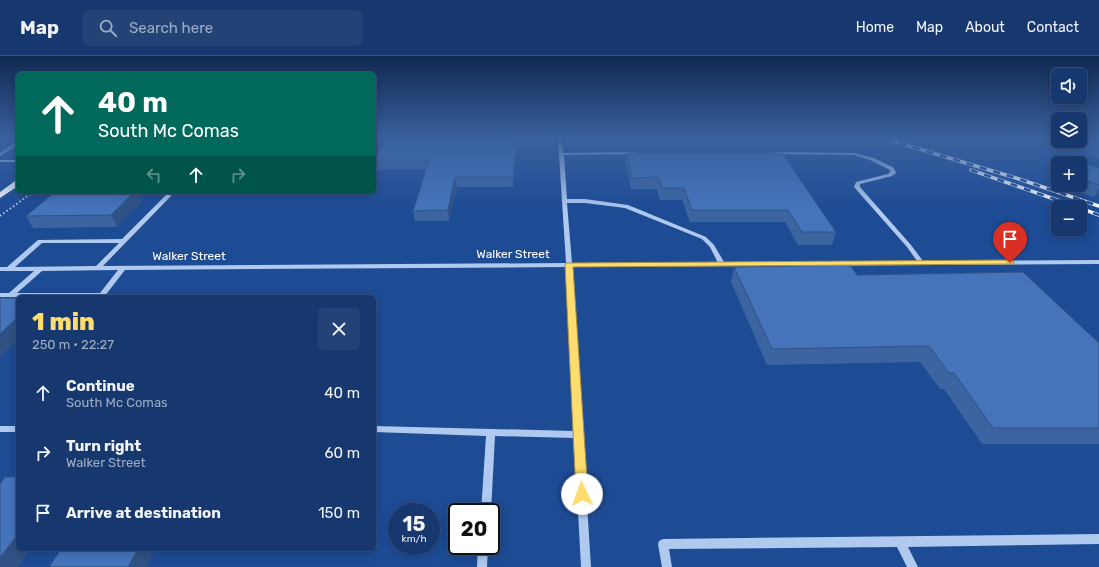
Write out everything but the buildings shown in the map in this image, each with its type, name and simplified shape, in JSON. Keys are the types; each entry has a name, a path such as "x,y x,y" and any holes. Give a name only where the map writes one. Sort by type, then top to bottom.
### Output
{"main road":[{"path":"0,195 16,184"}],"street":[{"path":"562,163 586,567"},
{"path":"879,163 892,170 894,173 858,183 857,187 909,246 921,263"},
{"path":"98,268 169,195"},
{"path":"565,201 585,201 626,206 704,238 708,241 722,264"},
{"path":"9,268 40,241 124,241"},
{"name":"Walker Street","path":"0,269 1099,262"},
{"path":"12,294 41,268"},
{"path":"102,295 123,268"},
{"path":"0,295 56,295"},
{"path":"0,429 16,429"},
{"path":"376,429 579,435"},
{"path":"487,503 491,432"},
{"path":"667,567 664,544 1099,539"},
{"path":"900,542 913,567"},
{"path":"482,567 483,555"}],"path":[{"path":"0,216 30,194"}],"railway":[{"path":"965,163 1099,206"},
{"path":"971,170 1057,200"},
{"path":"1087,211 1099,215"}],"route":[{"path":"582,494 569,265 1010,263"}]}
